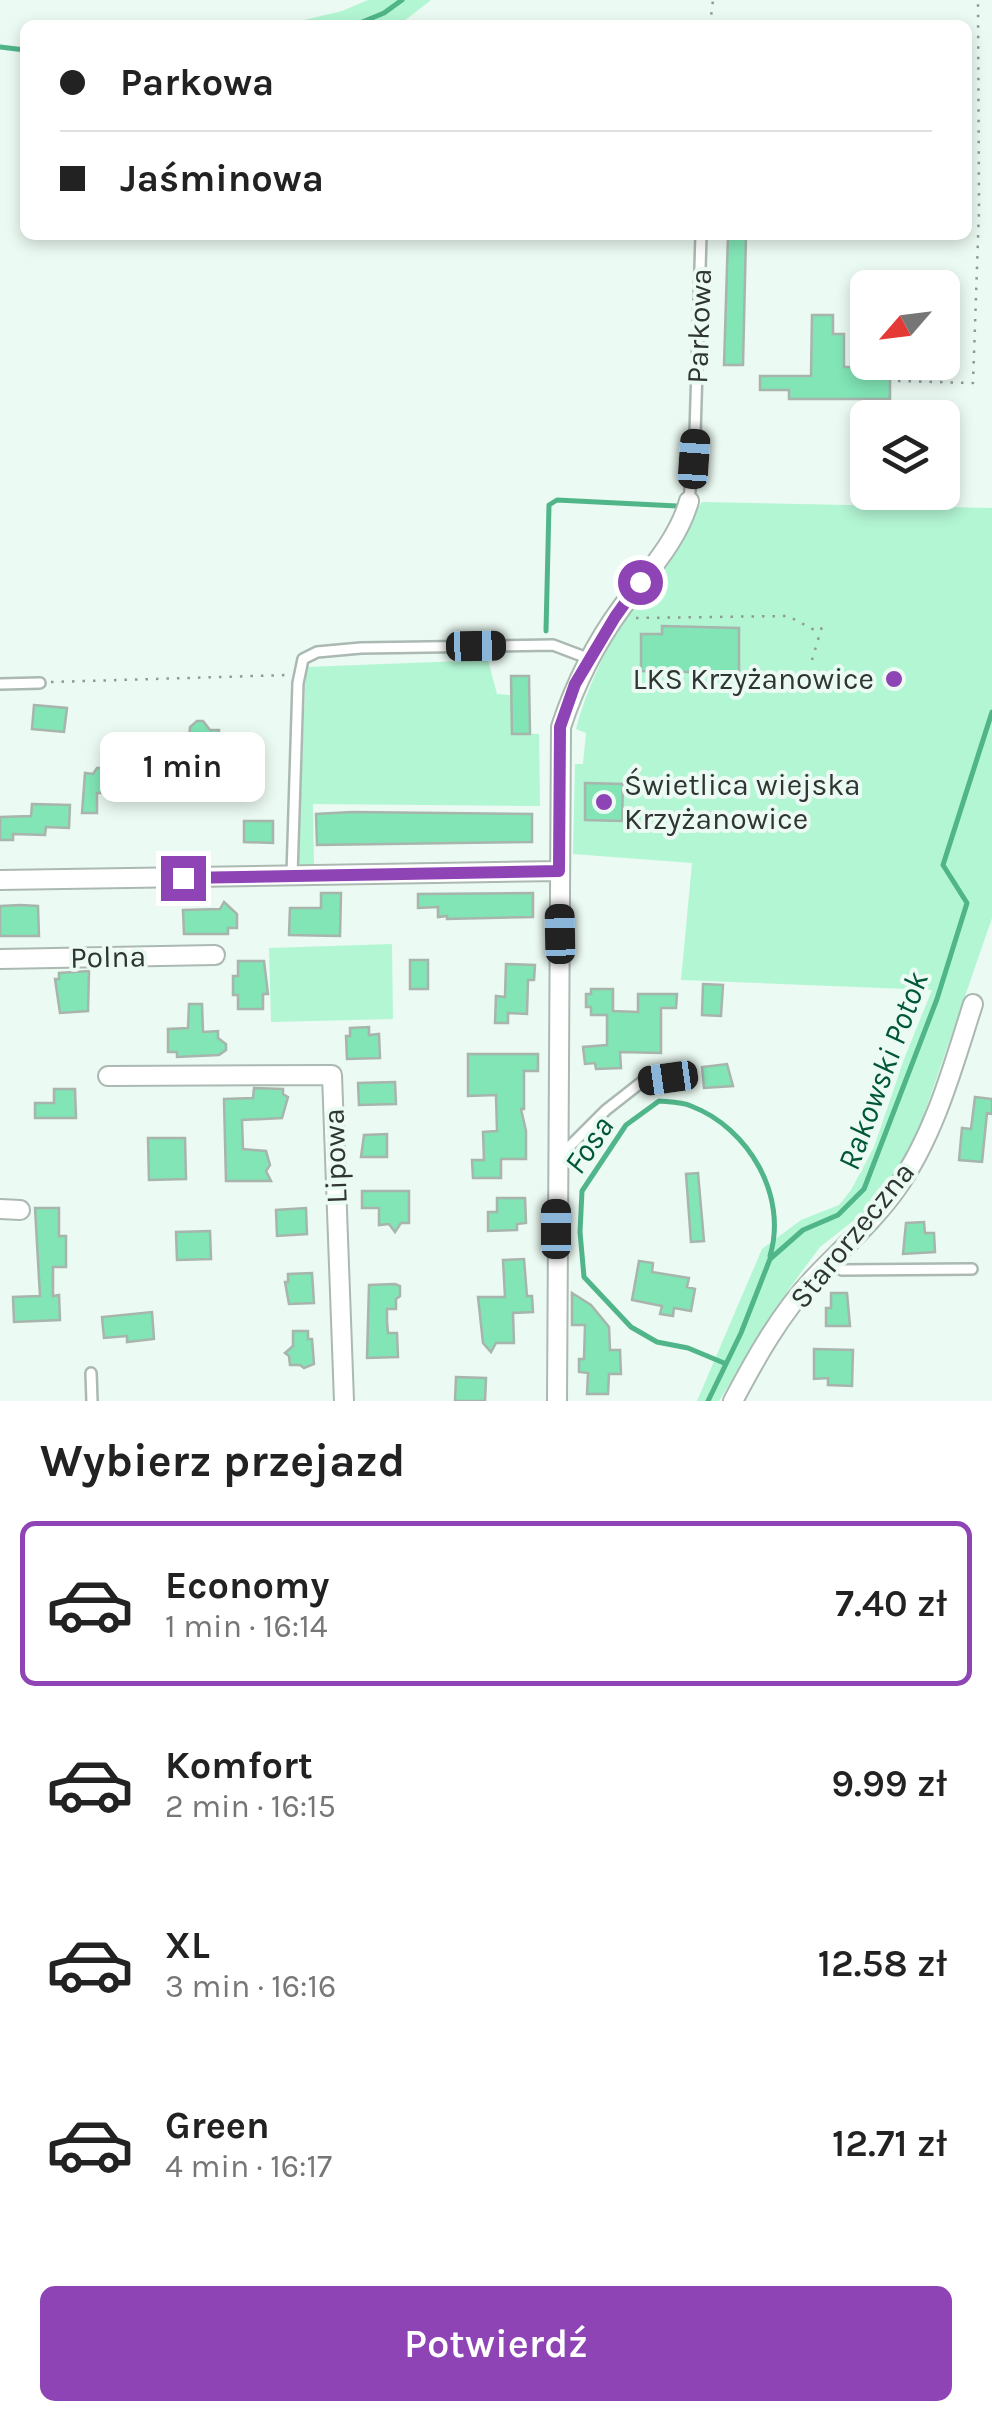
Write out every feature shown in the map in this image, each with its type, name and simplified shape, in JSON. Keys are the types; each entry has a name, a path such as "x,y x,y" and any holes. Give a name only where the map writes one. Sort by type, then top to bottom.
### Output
{"street":[{"name":"Parkowa","path":"557,1401 560,727 575,684 615,617 661,555 686,513 689,500"},
{"path":"0,880 559,871"},
{"name":"Polna","path":"0,959 216,954"},
{"name":"Starorzeczna","path":"733,1401 811,1281 895,1190 914,1161 931,1125 973,1004"},
{"name":"Lipowa","path":"108,1076 332,1076 344,1401"},
{"path":"0,1209 20,1210"}],"lane":[{"name":"Parkowa","path":"689,500 702,240"},
{"path":"292,876 303,659 317,652 361,648 553,645 590,659"},
{"path":"0,684 40,683"},
{"path":"556,1161 606,1110 644,1081 668,1078"},
{"path":"830,1262 842,1270 972,1269"},
{"path":"91,1373 92,1401"}],"path":[{"path":"898,381 973,383 979,210 978,0"},
{"path":"615,617 788,616 820,634"},
{"path":"812,660 822,623"},
{"path":"40,683 300,674"}],"green space":[{"path":"368,0 431,0 405,20 304,20"},
{"path":"702,502 850,505 850,510 992,508 992,918 909,1158 871,1207 820,1247 719,1401 697,1401 762,1249 801,1220 839,1205 851,1190 874,1147 932,990 681,980 692,863 573,854 575,764 583,764 586,733 576,729 598,668 647,582"},
{"path":"488,660 497,694 511,695 512,733 539,734 540,806 313,804 314,868 298,868 306,667"},
{"path":"392,944 393,1019 271,1022 269,948"}],"building":[{"path":"728,240 746,240 743,365 724,365"},
{"path":"812,315 833,315 833,334 844,334 844,367 850,367 850,380 890,380 890,399 789,399 789,390 760,390 760,376 811,376"},
{"path":"662,626 739,628 739,673 641,671 641,634 662,634"},
{"path":"511,676 529,676 530,734 512,734"},
{"path":"34,705 67,708 64,732 32,729"},
{"path":"203,721 210,730 219,730 219,751 209,750 209,756 203,755 203,771 187,771 190,727"},
{"path":"149,738 160,738 160,763 170,763 169,791 116,789 116,793 97,793 97,813 82,813 85,773 93,774 97,768 104,768 107,774 134,775 135,763 148,763"},
{"name":"Świetlica wiejska Krzyżanowice","path":"585,783 623,784 622,821 585,820"},
{"path":"32,804 70,805 69,828 46,827 45,835 13,834 13,840 0,840 0,817 31,816"},
{"path":"316,814 532,814 532,842 317,845"},
{"path":"244,821 273,821 273,843 244,842"},
{"path":"321,893 341,893 340,936 289,935 290,908 321,908"},
{"path":"533,893 533,917 447,919 438,917 438,907 418,908 418,894"},
{"path":"224,902 237,914 237,928 228,928 228,934 184,934 183,910 220,909"},
{"path":"0,906 38,906 39,936 0,936"},
{"path":"410,960 428,960 428,989 410,989"},
{"path":"238,961 264,961 268,994 263,994 263,1009 238,1009 233,976 238,976"},
{"path":"506,964 535,965 534,980 528,980 527,1014 508,1013 508,1023 495,1023 496,996 505,997"},
{"path":"89,971 88,1011 60,1013 55,979 59,979 59,973"},
{"path":"703,984 723,985 721,1016 702,1015"},
{"path":"591,989 613,989 613,1011 638,1012 638,994 677,994 676,1008 661,1008 661,1053 620,1052 621,1068 596,1069 595,1063 585,1064 583,1047 607,1045 607,1015 591,1015 591,1007 586,1007 586,994 591,994"},
{"path":"189,1004 202,1004 203,1032 218,1031 218,1038 226,1044 226,1050 219,1055 177,1057 177,1052 168,1052 168,1029 188,1028"},
{"path":"369,1027 369,1035 379,1034 380,1058 347,1059 346,1036 350,1036 350,1028"},
{"path":"468,1054 538,1054 538,1071 524,1071 521,1109 526,1159 501,1159 501,1178 473,1178 472,1160 484,1160 483,1132 497,1131 496,1095 468,1096"},
{"path":"727,1064 733,1086 704,1088 702,1067"},
{"path":"395,1082 396,1104 359,1105 358,1083"},
{"path":"254,1088 283,1089 288,1097 282,1118 242,1120 243,1149 266,1151 270,1165 266,1171 271,1181 226,1181 224,1099 253,1098"},
{"path":"54,1089 75,1089 76,1118 35,1118 35,1103 54,1103"},
{"path":"975,1097 992,1099 982,1162 959,1160 962,1128 971,1129"},
{"path":"387,1134 387,1157 361,1157 364,1135"},
{"path":"148,1138 185,1138 186,1179 149,1180"},
{"path":"698,1173 704,1241 691,1242 686,1174"},
{"path":"362,1191 409,1191 409,1223 401,1223 395,1232 389,1224 379,1225 379,1208 362,1208"},
{"path":"497,1198 525,1198 526,1223 517,1224 517,1230 488,1231 488,1212 497,1212"},
{"path":"35,1208 59,1208 59,1236 66,1236 66,1267 53,1267 53,1296 59,1295 60,1320 14,1322 13,1297 40,1296"},
{"path":"306,1208 307,1234 277,1236 276,1210"},
{"path":"924,1222 925,1233 934,1233 935,1252 903,1254 906,1223"},
{"path":"210,1231 211,1259 177,1260 176,1232"},
{"path":"524,1259 527,1296 532,1296 533,1312 513,1313 514,1343 496,1343 491,1352 483,1343 478,1297 505,1297 503,1260"},
{"path":"639,1261 653,1263 652,1272 689,1278 687,1287 695,1289 691,1311 674,1308 673,1316 660,1314 662,1306 632,1300"},
{"path":"312,1273 314,1303 289,1304 285,1282 288,1274"},
{"path":"369,1285 400,1286 400,1296 396,1309 387,1309 387,1321 388,1333 397,1333 398,1357 367,1358"},
{"path":"572,1293 591,1305 609,1327 610,1350 620,1350 621,1374 609,1374 608,1394 587,1394 588,1373 579,1372 579,1359 584,1359 585,1325 572,1325"},
{"path":"831,1293 847,1293 850,1326 826,1326"},
{"path":"152,1312 154,1339 127,1342 127,1336 104,1338 102,1317"},
{"path":"293,1331 308,1331 314,1364 304,1368 290,1365 285,1353 293,1346"},
{"path":"814,1349 853,1350 852,1386 828,1385 828,1378 814,1379"},
{"path":"456,1377 486,1378 485,1401 455,1401"}],"waterway":[{"path":"367,20 402,0"},
{"path":"0,47 20,49"},
{"path":"546,631 549,505 557,500 677,506"},
{"name":"Rakowski Potok","path":"708,1401 741,1333 770,1259 803,1230 838,1215 864,1189 937,999 967,903 943,865 992,712"},
{"name":"Fosa","path":"724,1363 688,1348 657,1342 631,1327 584,1277 582,1191 626,1125 659,1101 687,1105 712,1116 730,1130 759,1167 773,1210 770,1256"}],"place":[{"name":"LKS Krzyżanowice","path":"894,679"},
{"name":"Świetlica wiejska Krzyżanowice","path":"604,802"}],"route":[{"path":"183,878 559,871 560,727 575,684 640,582"}]}
